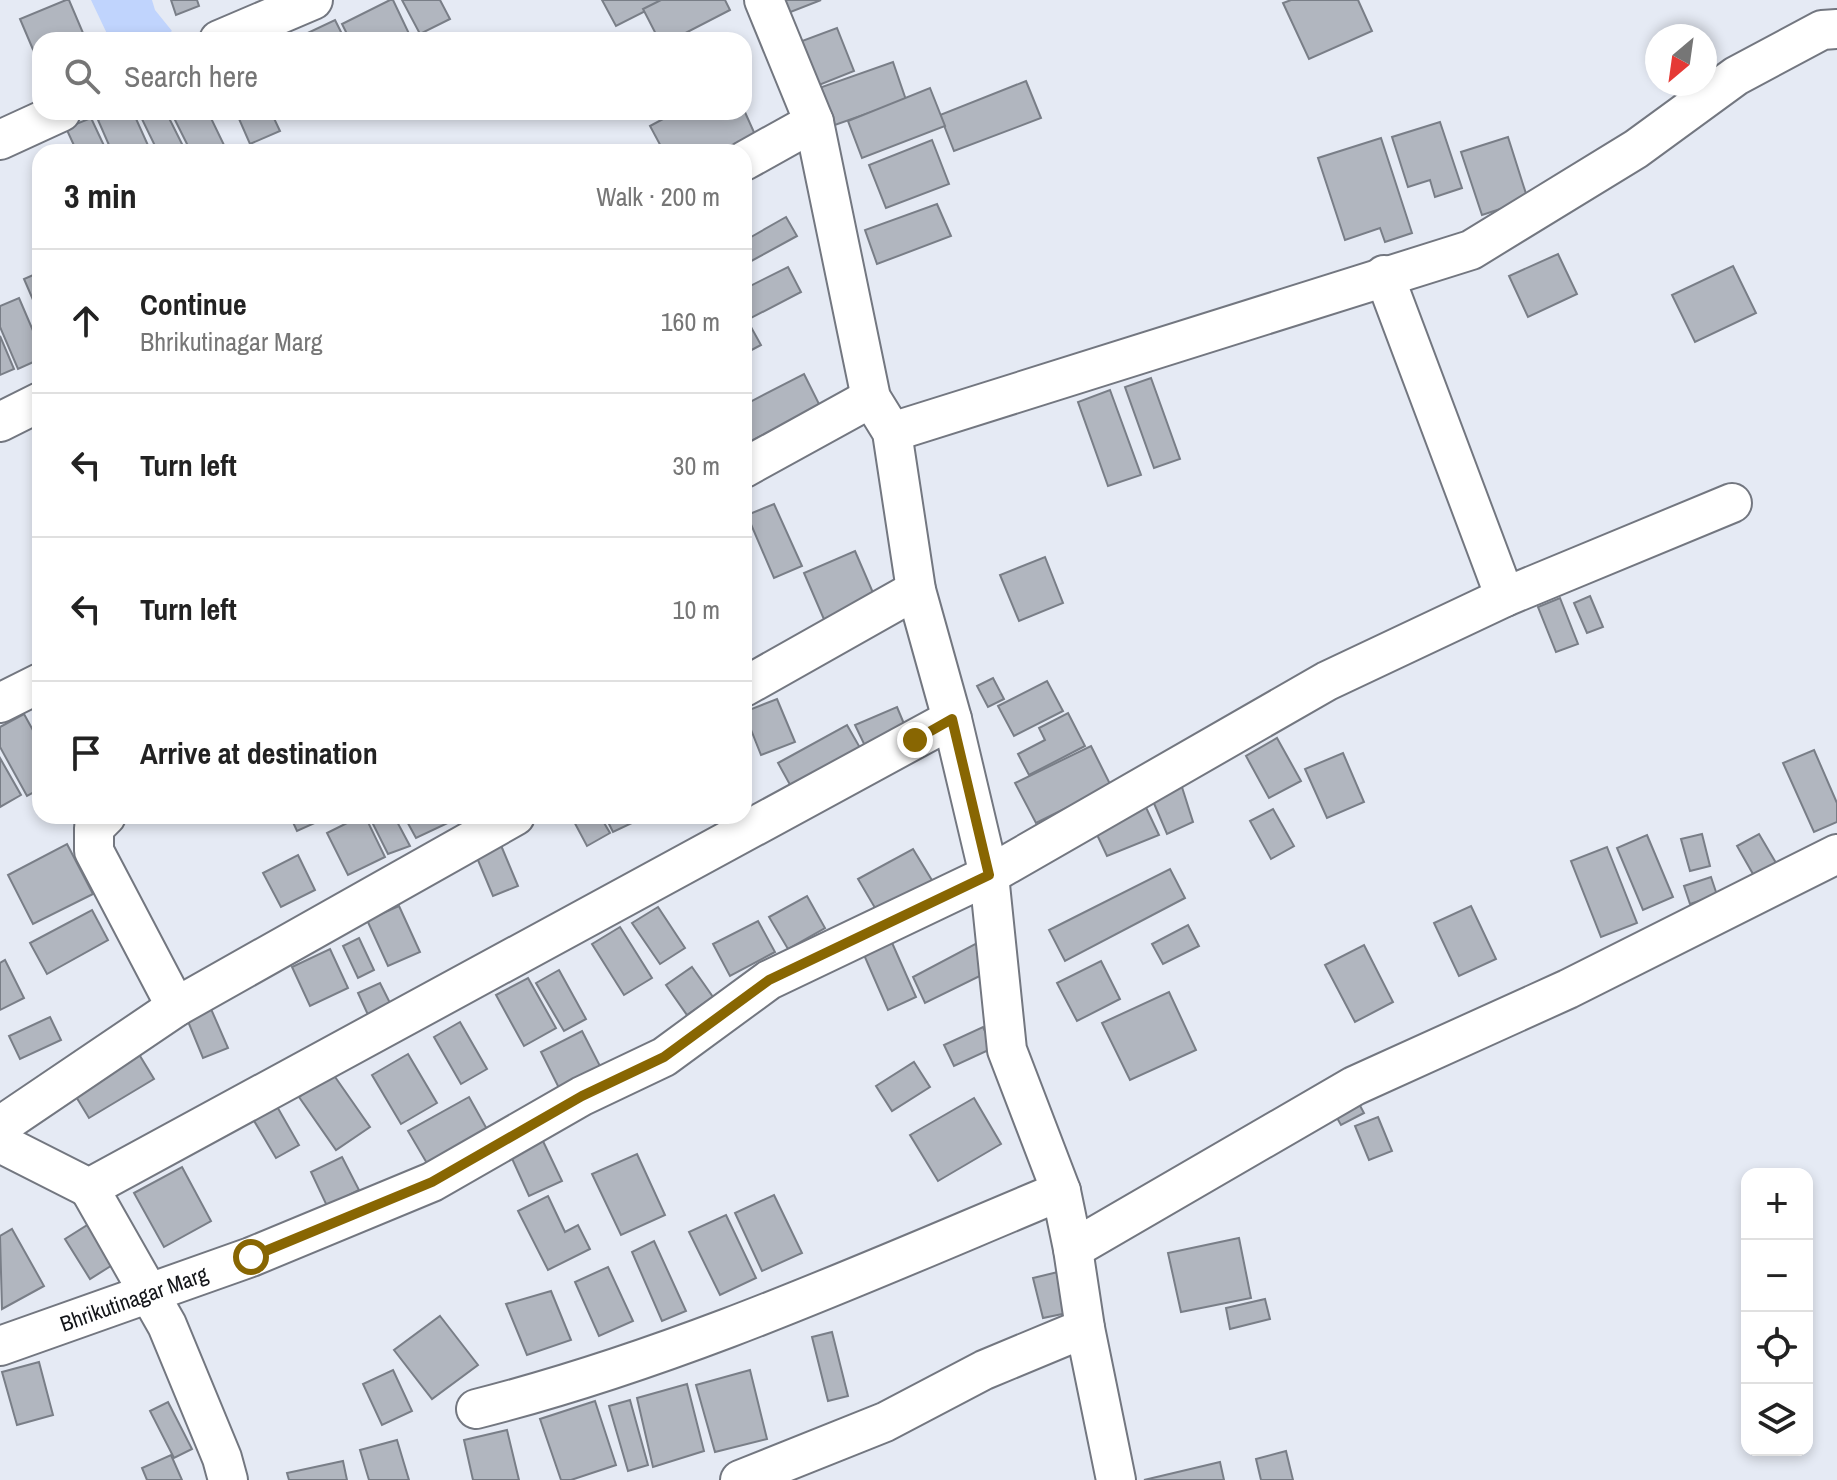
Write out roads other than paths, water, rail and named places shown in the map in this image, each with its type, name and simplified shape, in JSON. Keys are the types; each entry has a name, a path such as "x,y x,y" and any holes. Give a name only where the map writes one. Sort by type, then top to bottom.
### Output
{"street":[{"path":"238,32 313,0"},
{"path":"764,0 814,122 871,398 892,432 916,590 952,719 989,875 1007,1050 1061,1191 1116,1480"},
{"path":"892,432 1471,250 1636,149 1736,76 1822,30 1837,29"},
{"path":"0,140 44,120"},
{"path":"752,157 814,122"},
{"path":"1384,275 1505,597"},
{"path":"752,464 871,398"},
{"path":"0,422 32,406"},
{"name":"Bhrikutinagar Marg","path":"0,1346 251,1257 432,1182 582,1096 664,1057 769,980 989,875 1327,681 1505,597 1732,503"},
{"path":"752,682 916,590"},
{"path":"0,703 32,687"},
{"path":"89,1188 952,719"},
{"path":"98,824 94,828 94,851 176,1007"},
{"path":"0,1126 176,1007 501,824"},
{"path":"1073,1249 1354,1086 1568,989 1837,854"},
{"path":"0,1143 89,1188 167,1325 222,1458 228,1480"},
{"path":"476,1409 559,1388 787,1305 1061,1191"},
{"path":"740,1480 885,1422 984,1370 1085,1328"}]}
